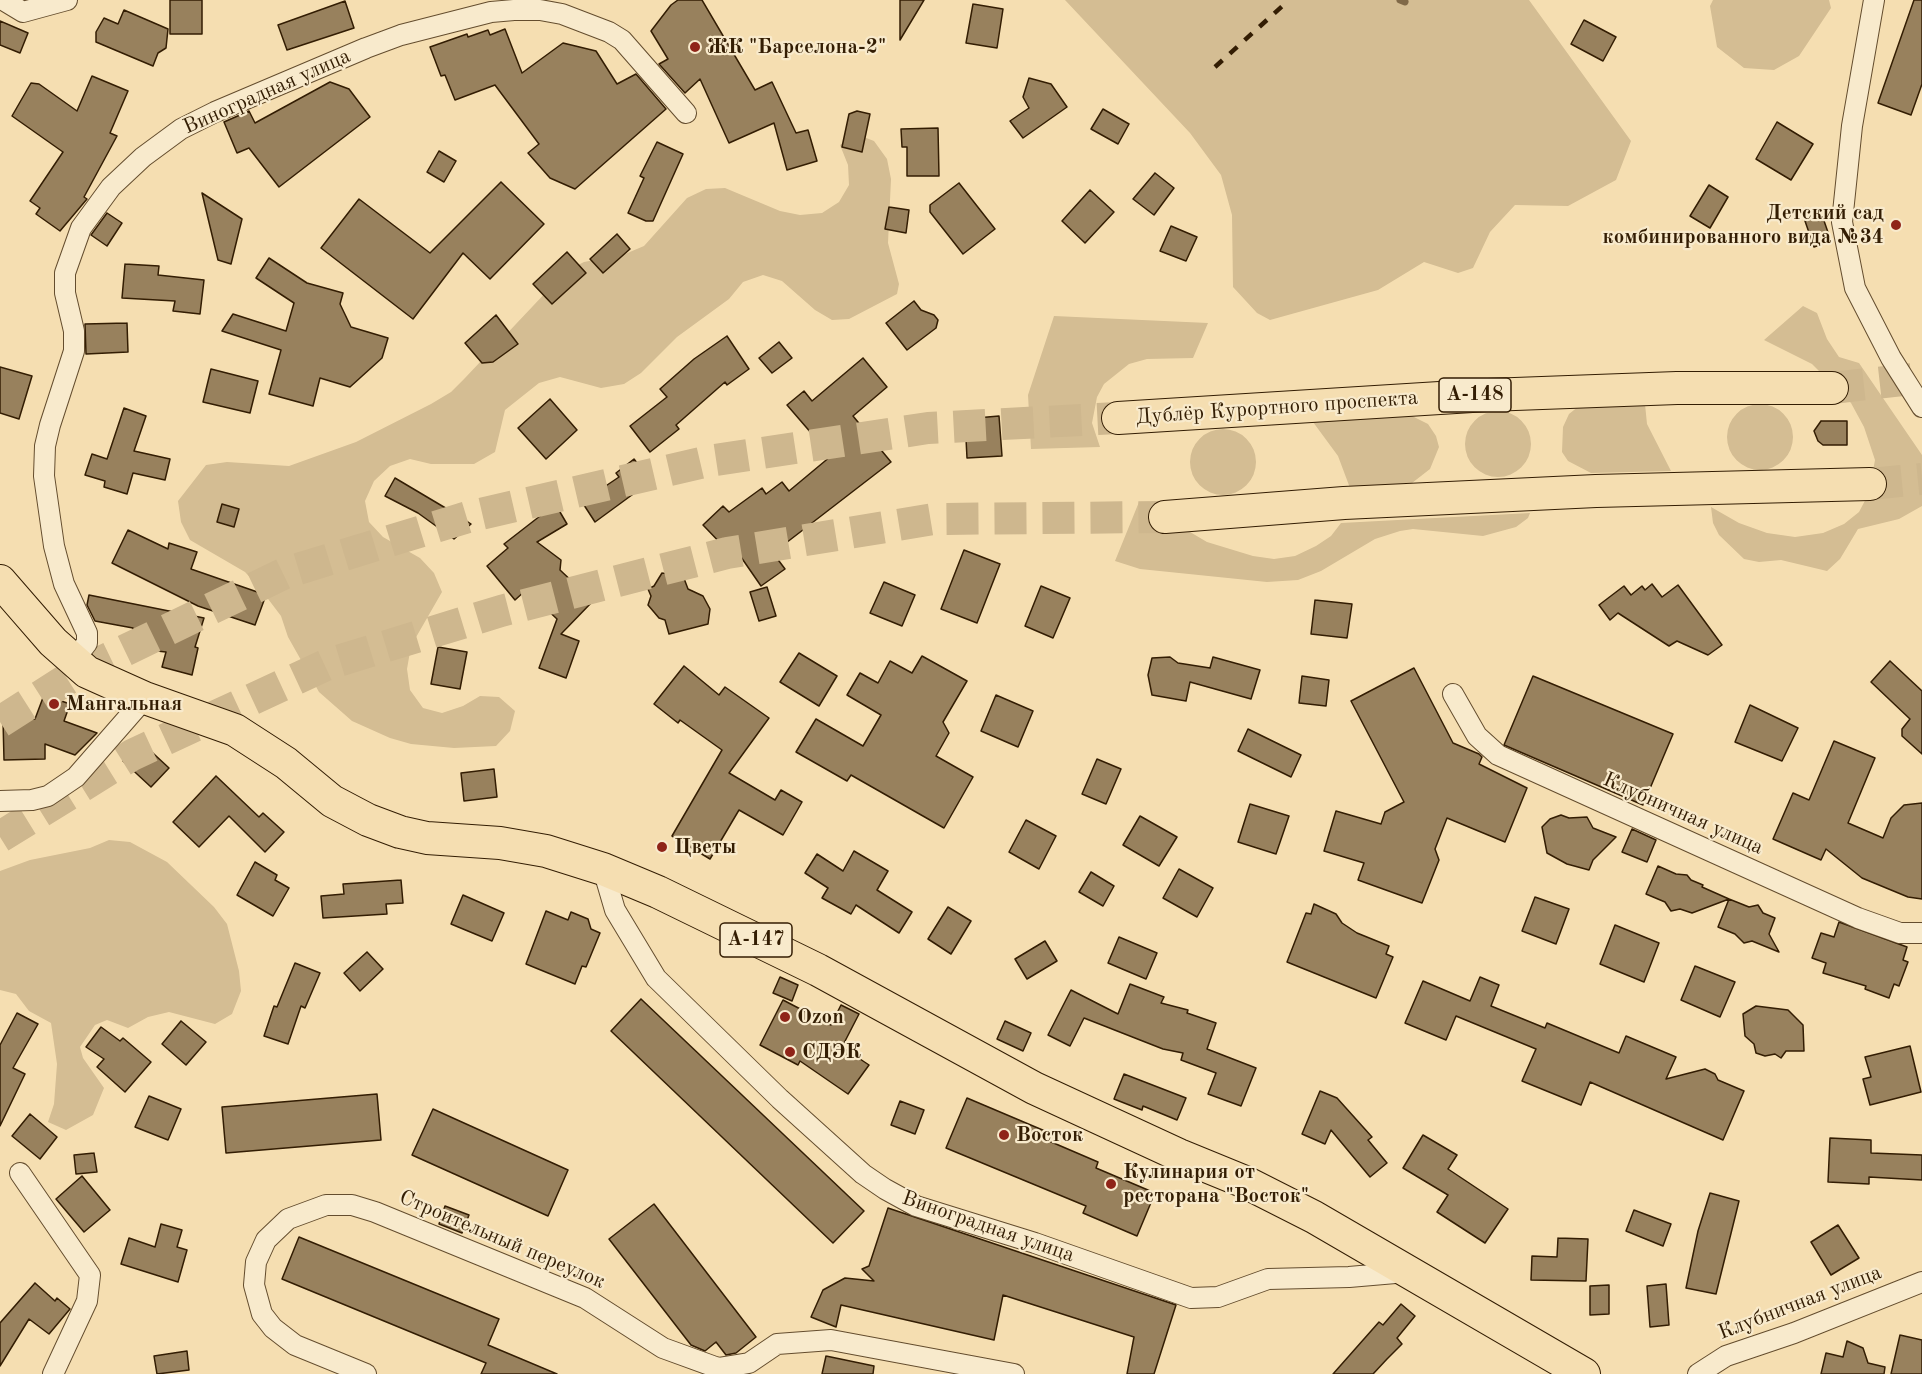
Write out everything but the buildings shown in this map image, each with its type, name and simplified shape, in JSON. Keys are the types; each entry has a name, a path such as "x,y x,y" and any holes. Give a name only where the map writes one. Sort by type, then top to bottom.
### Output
{"main road":[{"name":"Дублёр Курортного проспекта","path":"1118,418 1488,394 1677,388 1832,388"},
{"path":"1165,517 1413,499 1596,490 1870,484"},
{"name":"А-147","path":"0,581 32,619 73,661 105,681 235,730 286,763 332,801 368,820 399,832 427,838 526,847 603,869 658,892 818,970 1034,1088 1179,1155 1245,1182 1314,1217 1584,1374"}],"street":[{"path":"3,0 22,12 67,0"},
{"path":"1874,0 1852,126 1842,222 1855,288 1891,358 1922,407"},
{"name":"Виноградная улица","path":"73,661 87,643 87,633 64,584 54,546 44,476 45,446 50,425 74,351 74,331 65,293 65,273 81,228 111,187 143,157 181,129 215,112 366,48 401,35 491,12 514,10 540,10 562,14 609,32 622,40 686,114"},
{"name":"Клубничная улица","path":"1453,694 1477,736 1498,755 1858,918 1900,933 1922,933"},
{"path":"0,801 14,802 48,796 76,777 145,698"},
{"name":"Виноградная улица","path":"603,869 615,910 656,978 780,1099 863,1174 916,1206 1035,1243 1191,1298 1218,1297 1268,1279 1349,1277 1407,1272"},
{"path":"20,1173 90,1275 87,1301 53,1374"},
{"name":"Строительный переулок","path":"366,1374 295,1345 273,1328 262,1314 254,1285 255,1262 266,1240 288,1219 326,1205 352,1205 375,1212 585,1299 663,1348 718,1368 749,1363 777,1344 831,1340 1014,1374"},
{"name":"Клубничная улица","path":"1698,1374 1726,1356 1794,1333 1922,1282"}],"shaded area":[{"path":"1065,0 1529,0 1631,141 1616,180 1568,206 1515,205 1490,232 1473,268 1458,273 1424,262 1378,290 1270,320 1257,313 1233,287 1232,215 1221,175 1190,133"},
{"path":"1713,0 1829,0 1831,8 1799,56 1774,70 1744,68 1717,47 1710,6"},
{"path":"856,134 874,141 887,159 891,179 888,243 899,284 897,294 849,319 832,320 815,310 782,281 763,275 743,282 729,299 677,337 641,373 624,384 601,388 560,377 539,383 505,410 495,452 474,464 431,464 410,459 390,466 374,481 365,501 369,522 383,537 420,558 434,573 442,592 411,646 407,669 410,690 423,708 442,713 463,706 480,696 499,697 515,711 510,731 496,746 454,748 411,744 390,738 352,721 319,692 288,637 281,616 259,587 245,572 190,540 181,522 178,501 206,465 227,462 289,466 356,442 431,404 451,392 566,271 584,262 625,254 644,246 687,198 706,189 725,188 780,211 800,215 822,213 839,202 849,185 848,165 840,145"},
{"path":"1803,306 1817,313 1827,339 1839,357 1859,363 1922,455 1922,506 1899,519 1858,529 1840,559 1827,571 1781,560 1759,562 1744,559 1719,535 1713,523 1711,507 1739,523 1767,533 1795,537 1823,533 1844,524 1859,512 1869,493 1875,460 1864,427 1851,403 1812,364 1764,340"},
{"path":"1054,316 1208,323 1193,358 1147,359 1129,364 1104,384 1097,397 1092,423 1100,447 1031,449 1028,395"},
{"path":"1645,404 1647,424 1671,471 1591,473 1568,461 1562,452 1563,427 1569,414 1579,406"},
{"path":"1754,404 1766,404 1778,409 1788,419 1793,437 1791,450 1778,465 1766,470 1754,470 1742,465 1732,455 1727,443 1727,431 1732,419 1742,409"},
{"path":"1504,411 1522,420 1529,431 1531,444 1529,457 1522,468 1511,475 1492,477 1474,468 1467,457 1465,438 1474,420 1485,413"},
{"path":"1404,412 1428,424 1436,436 1439,447 1430,469 1412,483 1350,488 1338,456 1313,422"},
{"path":"1229,429 1247,438 1254,449 1256,462 1254,475 1247,486 1236,493 1217,495 1199,486 1192,475 1190,456 1199,438 1210,431"},
{"path":"1139,502 1207,542 1253,556 1274,559 1295,556 1316,546 1331,536 1341,523 1530,513 1528,518 1516,527 1483,536 1413,529 1400,531 1375,539 1321,571 1298,580 1267,582 1140,569 1115,561"},
{"path":"109,840 130,842 167,862 214,907 227,924 239,971 241,991 232,1014 215,1024 169,1012 148,1017 128,1028 107,1020 95,1025 80,1047 83,1058 104,1088 93,1115 66,1130 48,1122 54,1104 57,1064 51,1023 29,1011 16,994 0,990 0,871 30,860 90,848"}],"waterway":[{"path":"1400,0 1405,2"}],"tunnel":[{"path":"1832,388 1922,378"},
{"path":"0,722 72,676 285,573 468,517 709,461 928,428 1118,418"},
{"path":"1870,484 1922,479"},
{"path":"0,837 132,755 328,664 501,611 727,553 934,519 1165,517"}],"railway":[{"path":"1215,67 1289,0"}],"place":[{"name":"ЖК \"Барселона-2\"","path":"695,47"},
{"name":"Детский сад комбинированного вида №34","path":"1896,225"},
{"name":"Мангальная","path":"54,704"},
{"name":"Цветы","path":"662,847"},
{"name":"Ozon","path":"785,1017"},
{"name":"СДЭК","path":"790,1052"},
{"name":"Восток","path":"1004,1135"},
{"name":"Кулинария от ресторана \"Восток\"","path":"1111,1184"}]}
